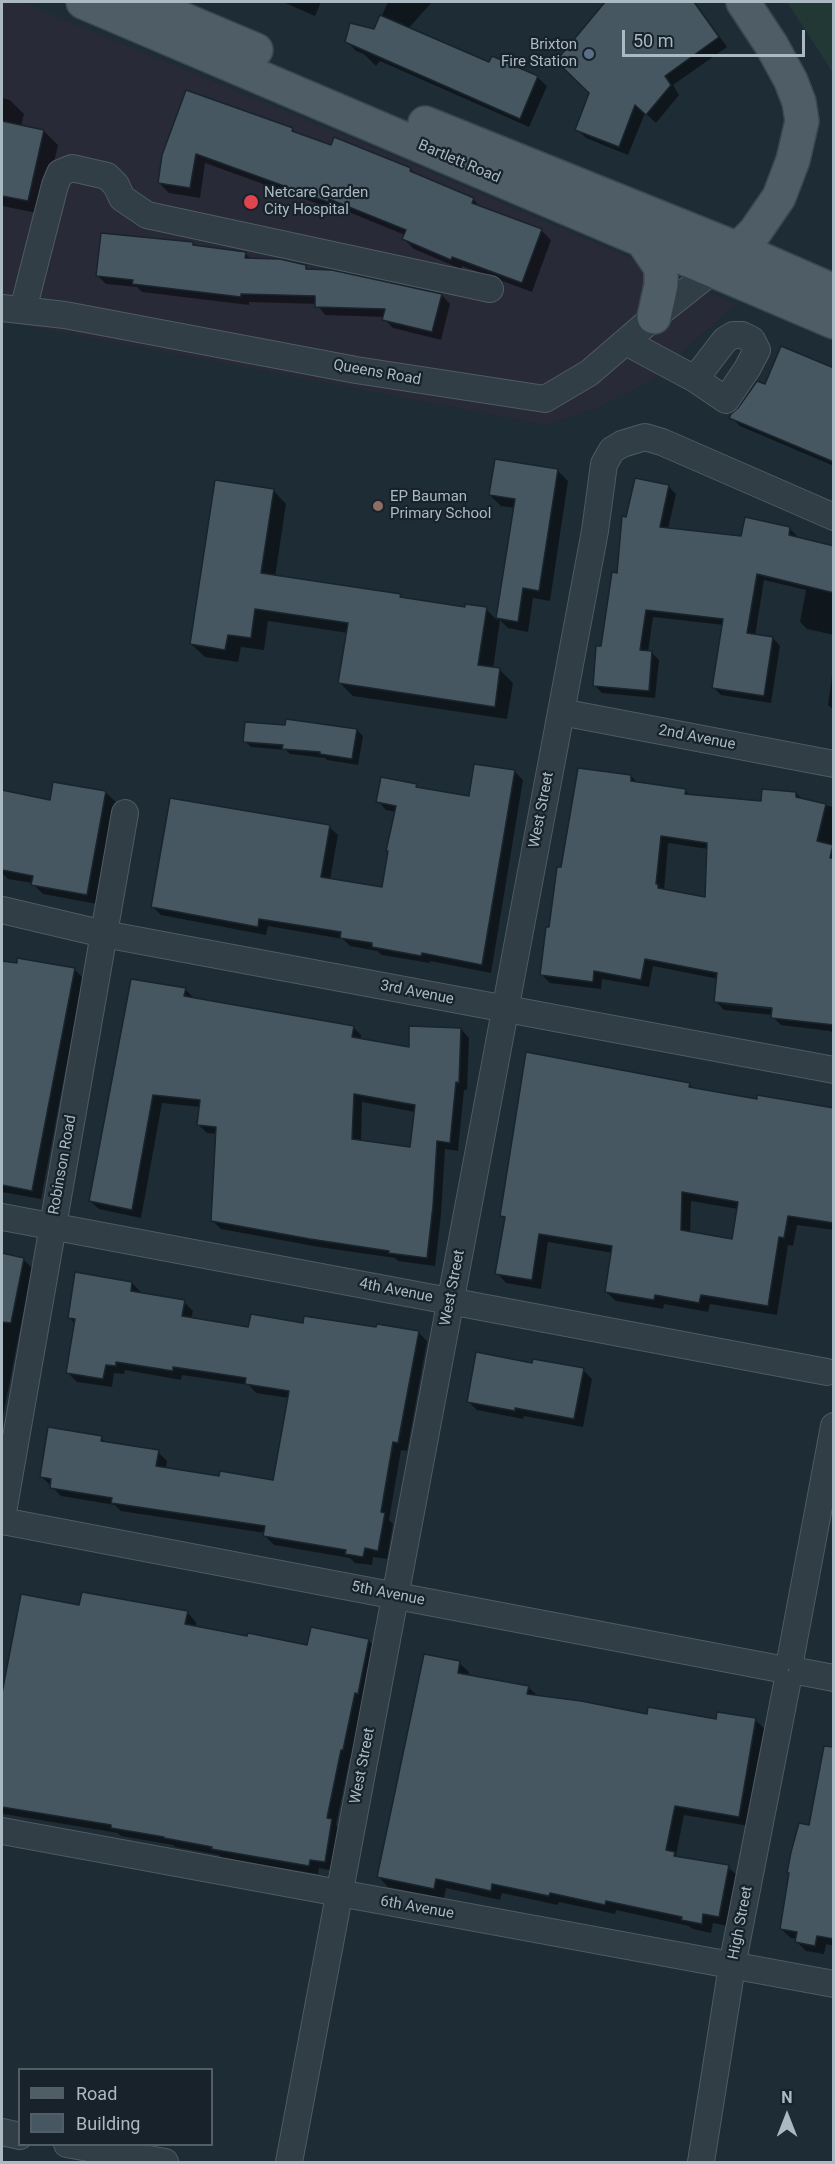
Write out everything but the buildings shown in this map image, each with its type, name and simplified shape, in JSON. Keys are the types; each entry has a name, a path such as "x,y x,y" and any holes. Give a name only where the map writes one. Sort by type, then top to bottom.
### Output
{"main road":[{"name":"Bartlett Road","path":"83,2 834,322"},
{"name":"Bartlett Road","path":"142,2 412,118 738,249 834,291"},
{"path":"712,271 755,232 778,197 793,160 802,121 799,102 791,81 772,46 743,2"},
{"path":"642,240 661,268 661,285 654,316"}],"street":[{"path":"12,309 60,173 72,168 107,176 116,185 122,198 147,215 490,289"},
{"name":"Queens Road","path":"12,309 65,315 356,370 545,399 589,373 654,316 712,271"},
{"path":"626,342 695,379"},
{"name":"West Street","path":"289,2163 595,531 604,464 612,450 622,444 645,437 662,442 834,517"},
{"name":"2nd Avenue","path":"561,712 834,764"},
{"name":"Robinson Road","path":"2,1519 125,813"},
{"name":"3rd Avenue","path":"2,910 104,934 834,1070"},
{"name":"4th Avenue","path":"2,1217 831,1374"},
{"name":"High Street","path":"701,2163 732,1966 834,1426"},
{"name":"5th Avenue","path":"2,1519 395,1596 834,1678"},
{"name":"6th Avenue","path":"2,1832 834,1984"},
{"path":"2,2132 18,2136"},
{"path":"72,2146 165,2163"}],"shaded area":[{"name":"Netcare Garden City Hospital","path":"2,2 20,2 60,18 372,147 736,304 648,383 596,408 547,425 2,321"}],"green space":[{"path":"787,2 833,2 833,73"}],"place":[{"name":"Brixton Fire Station","path":"589,54"},
{"name":"Netcare Garden City Hospital","path":"251,202"},
{"name":"EP Bauman Primary School","path":"378,506"}]}
